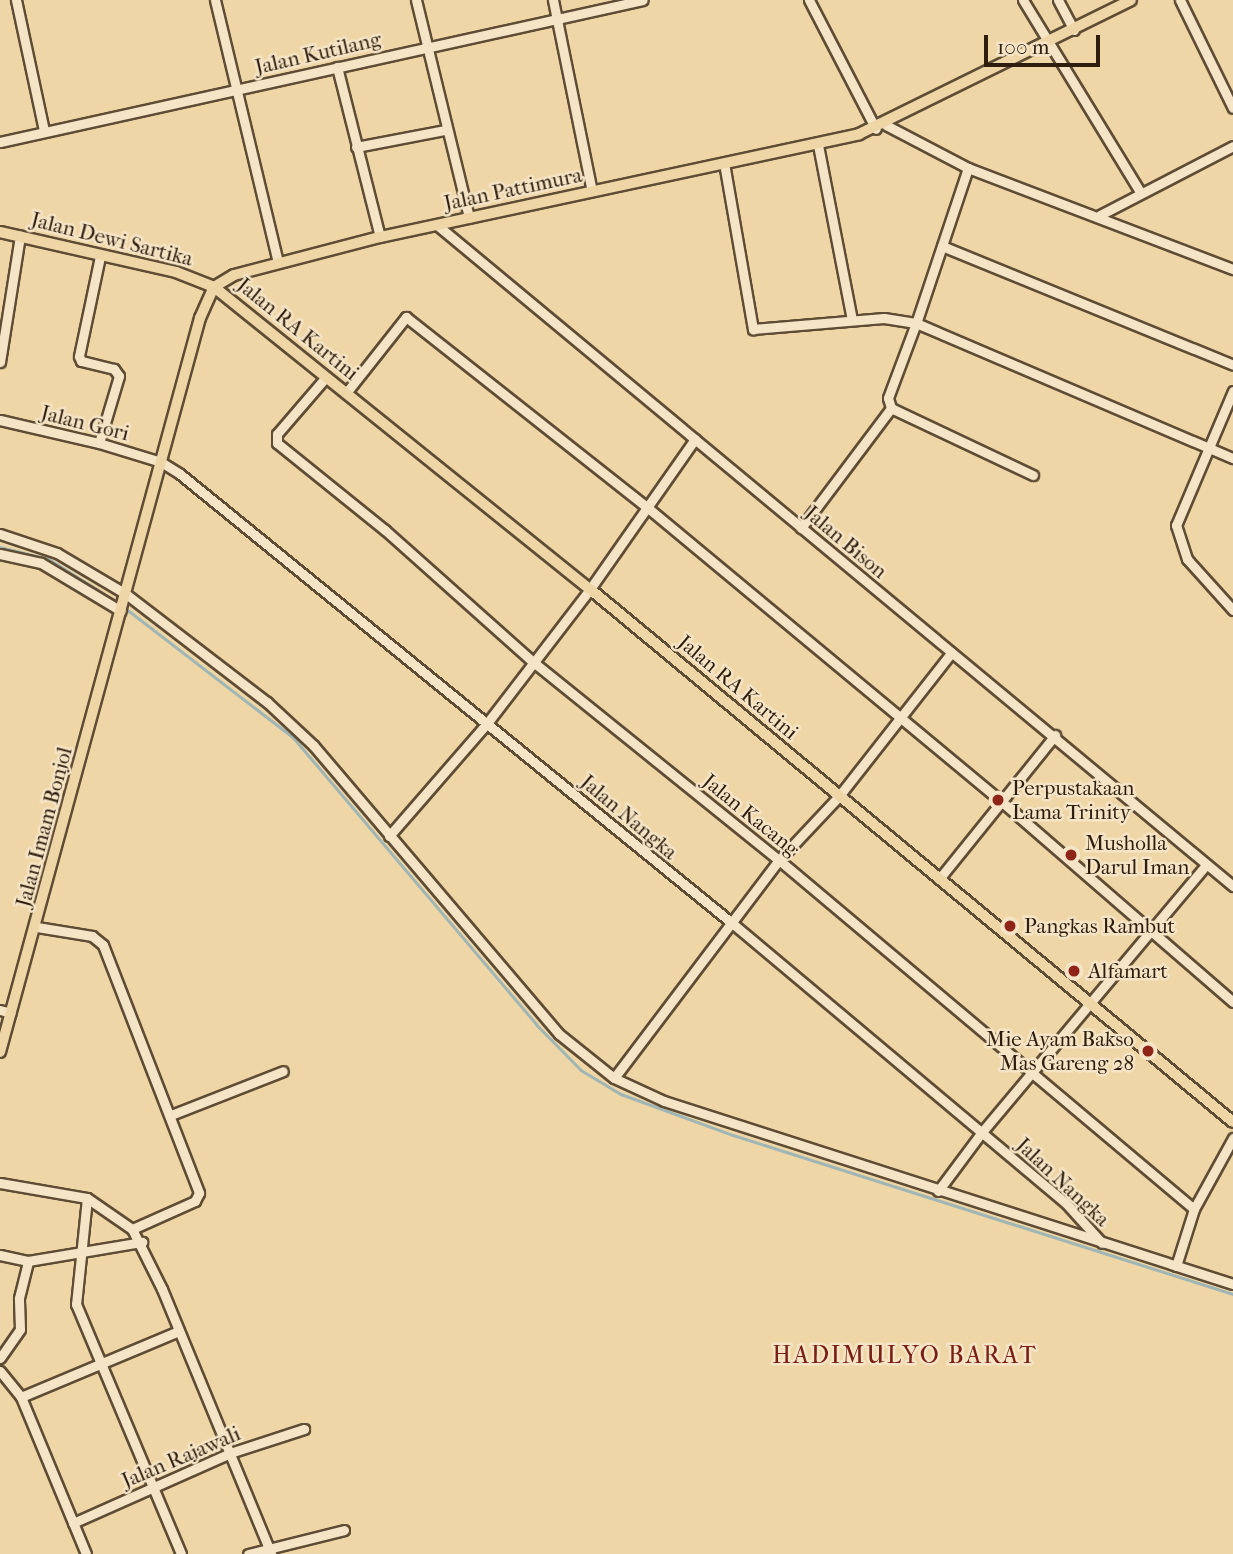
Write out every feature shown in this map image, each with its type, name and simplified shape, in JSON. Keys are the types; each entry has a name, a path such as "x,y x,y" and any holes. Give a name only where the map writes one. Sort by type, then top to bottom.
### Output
{"main road":[{"name":"Jalan Pattimura","path":"214,287 234,275 380,237 818,145 881,127 1131,0"},
{"name":"Jalan Dewi Sartika","path":"0,232 191,276 214,287"},
{"name":"Jalan RA Kartini","path":"214,287 590,589 1233,1122"},
{"path":"121,611 200,318 214,287"},
{"name":"Jalan Imam Bonjol","path":"0,1052 5,1011 37,927 121,611"}],"street":[{"path":"16,0 44,131"},
{"path":"215,0 278,263"},
{"path":"416,0 445,130 470,218"},
{"path":"553,0 592,191"},
{"name":"Jalan Kutilang","path":"0,142 643,0"},
{"path":"809,0 881,127 968,168 1100,215 1233,269"},
{"path":"1023,0 1140,192"},
{"path":"1058,0 1074,30"},
{"path":"1180,0 1233,108"},
{"path":"337,67 380,237"},
{"path":"356,146 445,130"},
{"path":"818,145 852,320"},
{"path":"1100,215 1233,146"},
{"path":"724,163 752,329 884,318 916,323 1233,458"},
{"path":"968,168 888,398 891,408 1033,475"},
{"name":"Jalan Bison","path":"437,225 951,653 1055,735 1233,886"},
{"path":"0,362 20,236"},
{"path":"942,246 1233,365"},
{"path":"99,443 120,376 114,369 80,361 79,356 100,256"},
{"path":"346,393 406,317 648,508 1001,801 1233,1002"},
{"name":"Jalan Kacang","path":"326,377 277,434 277,443 385,530 533,661 779,860 1194,1209"},
{"path":"1233,391 1210,449 1180,509 1179,544 1233,610"},
{"path":"802,528 891,408"},
{"name":"Jalan Gori","path":"0,420 99,443 161,462"},
{"path":"389,836 488,722 590,589 695,439"},
{"name":"Jalan Nangka","path":"161,462 488,722 732,923 1079,1215 1103,1244"},
{"name":"Jalan Nangka","path":"0,534 57,553 126,594 298,729 559,1034 614,1078 664,1101 1103,1244"},
{"path":"0,554 41,563 121,611"},
{"path":"614,1078 779,860 839,796 897,716 951,653"},
{"path":"939,878 1055,735"},
{"path":"938,1191 1032,1071 1206,865"},
{"path":"37,927 101,942 170,1115 199,1197 132,1228"},
{"path":"170,1115 283,1071"},
{"path":"1176,1266 1194,1209 1233,1138"},
{"path":"0,1183 87,1198 132,1228 142,1242 270,1550"},
{"path":"87,1198 76,1304 181,1554"},
{"path":"0,1255 28,1261 142,1242"},
{"path":"1103,1244 1233,1284"},
{"path":"0,1358 20,1329 19,1292 28,1261"},
{"path":"22,1397 179,1331"},
{"path":"0,1371 22,1397 86,1554"},
{"name":"Jalan Rajawali","path":"73,1523 230,1453 304,1429"},
{"path":"248,1554 344,1530"}],"waterway":[{"path":"0,547 49,559 119,603"},
{"path":"124,607 293,737 537,1025 581,1070 621,1094 733,1135 1233,1294"}],"place":[{"name":"Perpustakaan Lama Trinity","path":"998,800"},
{"name":"Musholla Darul Iman","path":"1071,855"},
{"name":"Pangkas Rambut","path":"1010,926"},
{"name":"Alfamart","path":"1074,971"},
{"name":"Mie Ayam Bakso Mas Gareng 28","path":"1148,1051"}],"district":[{"name":"HADIMULYO BARAT","path":"905,1356"}]}
